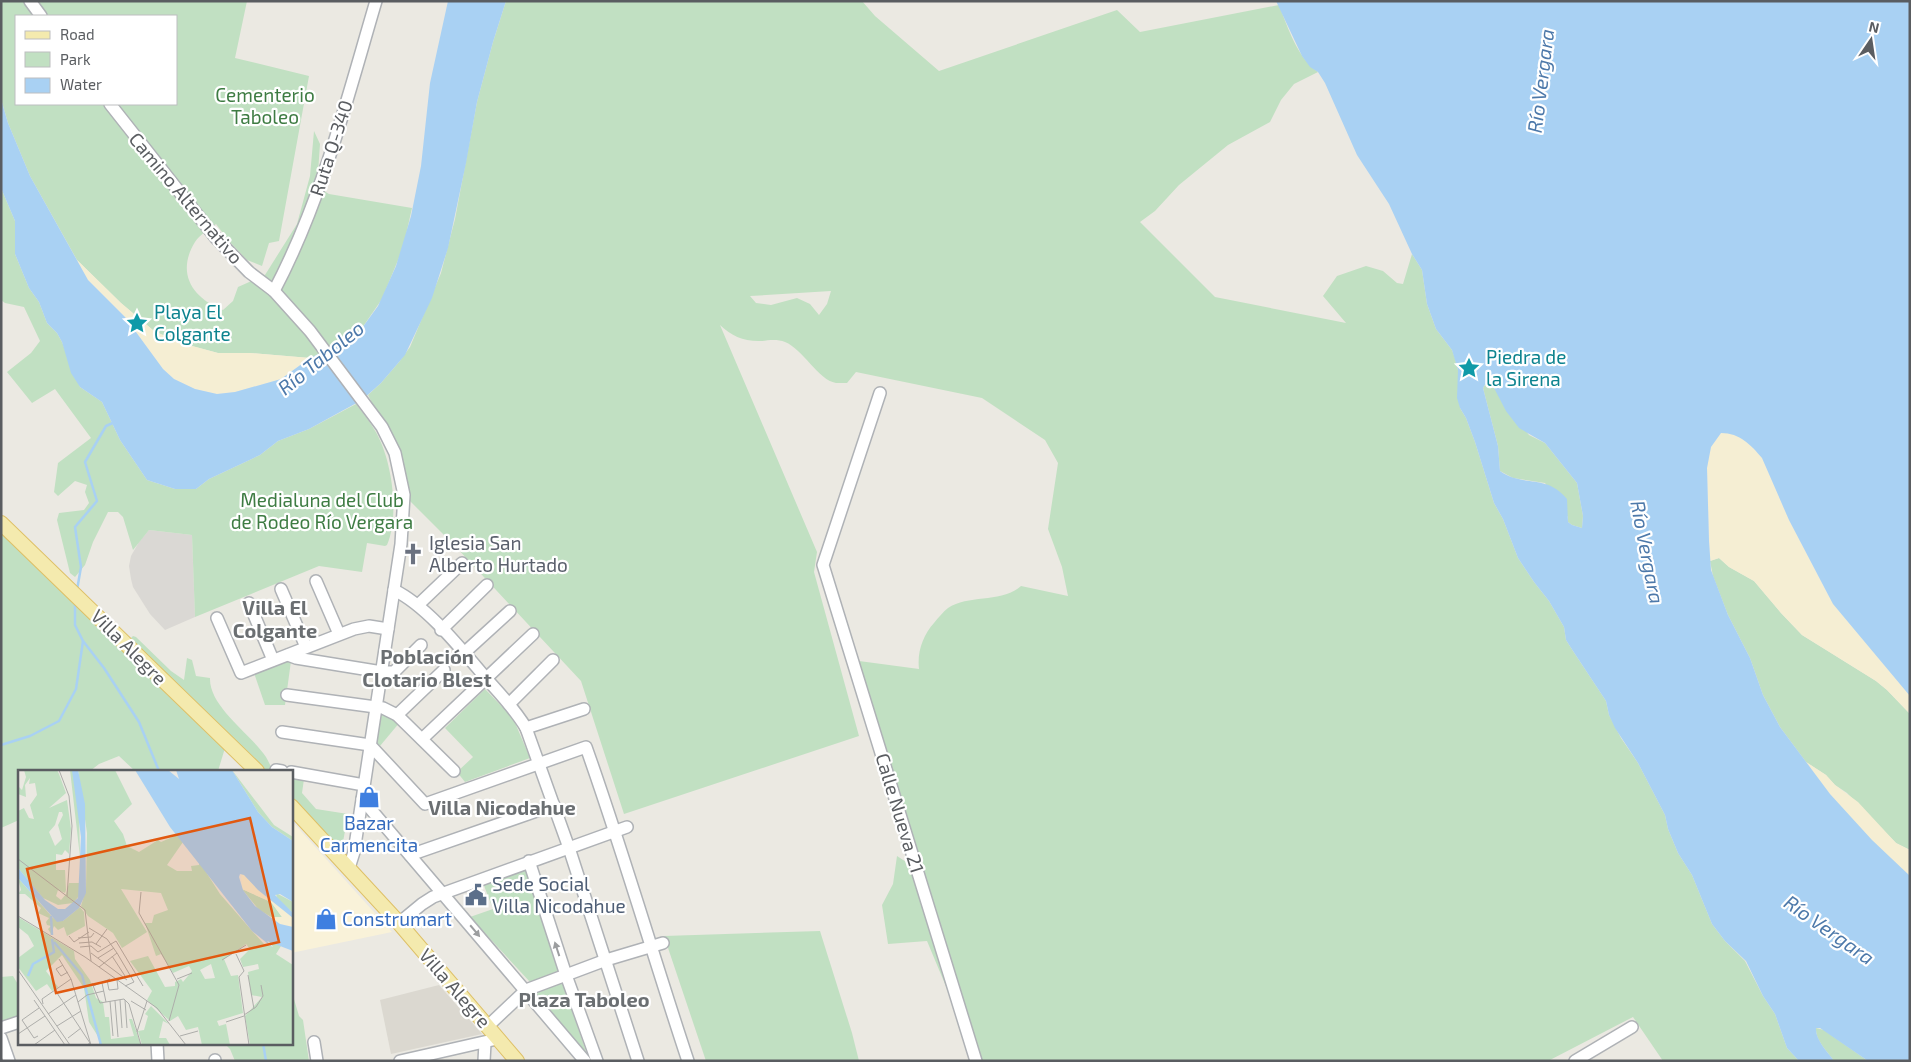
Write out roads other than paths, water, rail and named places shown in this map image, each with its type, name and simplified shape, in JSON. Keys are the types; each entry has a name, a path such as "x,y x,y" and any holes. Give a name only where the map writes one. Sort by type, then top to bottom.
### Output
{"main road":[{"name":"Villa Alegre","path":"1,523 256,770"},
{"name":"Villa Alegre","path":"292,807 350,868 488,1026 491,1041 517,1061"}],"street":[{"path":"30,1 40,15"},
{"name":"Ruta Q-340","path":"274,291 310,213 335,139 376,1"},
{"name":"Camino Alternativo","path":"111,105 215,237 249,272 274,291 310,331 370,410 390,440 395,452 404,495 403,520 382,672 350,868"},
{"name":"Calle Nueva 21","path":"880,393 823,565 976,1061"},
{"path":"418,605 462,563"},
{"path":"316,581 339,634"},
{"path":"442,630 487,585"},
{"path":"282,589 306,647"},
{"path":"394,590 418,605 442,630 519,715 526,728 569,848 638,1061"},
{"path":"249,603 273,660"},
{"path":"464,653 510,611"},
{"path":"217,618 241,673 339,634 362,627 388,629"},
{"path":"422,740 533,634"},
{"path":"288,654 296,658 382,672 394,672 421,645"},
{"path":"509,704 553,660"},
{"path":"397,715 444,670"},
{"path":"287,695 383,708 397,715 454,771"},
{"path":"526,728 584,709"},
{"path":"282,732 370,745 424,804 586,747 616,831 685,1060"},
{"path":"292,772 364,784"},
{"path":"362,799 444,893 585,1061"},
{"path":"410,855 554,805"},
{"path":"399,924 433,897 627,827"},
{"path":"530,861 566,975 596,1061"},
{"path":"488,1026 526,990 606,960 663,943"},
{"path":"1,1028 18,1022"},
{"path":"1575,1061 1632,1027"},
{"path":"1,1038 10,1061"},
{"path":"400,1061 444,1056 491,1041"},
{"path":"484,1061 491,1041"},
{"path":"314,1042 317,1061"},
{"path":"157,1044 158,1061"}],"water":[{"name":"Río Taboleo","path":"448,1 506,1 477,102 448,248 432,298 405,355 381,383 362,400 309,429 278,441 260,455 209,479 196,489 175,489 147,480 120,440 102,402 80,387 71,373 62,342 57,333 47,323 39,302 29,288 15,254 15,221 1,188 1,99 8,123 30,176 88,280 125,317 163,369 174,379 195,389 217,394 235,392 281,379 310,358 349,339 362,328 378,306 396,266 411,216 421,166 430,83"},
{"name":"Río Vergara","path":"1276,1 1910,1 1910,696 1833,604 1789,520 1762,458 1758,453 1739,437 1721,433 1711,447 1707,468 1711,570 1728,615 1750,658 1763,695 1780,727 1830,794 1872,840 1910,876 1910,1061 1868,1061 1820,1028 1816,1028 1818,1037 1822,1046 1834,1061 1799,1061 1787,1048 1775,1014 1763,996 1746,961 1725,941 1712,924 1692,875 1678,853 1668,829 1665,815 1638,763 1615,728 1609,715 1606,701 1566,640 1564,627 1549,601 1518,558 1503,519 1494,503 1475,442 1460,408 1457,398 1458,370 1452,350 1436,329 1427,304 1422,270 1412,254 1389,204 1357,155 1325,83 1318,72 1310,67 1302,56","holes":["1486,383 1493,386 1506,411 1519,428 1545,443 1577,483 1583,516 1582,528 1568,522 1567,499 1559,491 1543,483 1518,479 1500,471 1498,446 1483,388"]}],"waterway":[{"path":"77,590 81,567 75,527 97,501 85,462 106,426 115,422"},
{"path":"1,745 30,736 59,721 76,689 83,641 75,625 75,602"},
{"path":"83,641 104,668 139,722 159,770"},
{"path":"263,1044 266,1061"}],"place":[{"name":"Playa El Colgante","path":"137,323"},
{"name":"Piedra de la Sirena","path":"1469,368"},
{"name":"Iglesia San Alberto Hurtado","path":"413,554"},
{"name":"Bazar Carmencita","path":"369,797"},
{"name":"Sede Social Villa Nicodahue","path":"476,895"},
{"name":"Construmart","path":"326,919"}],"district":[{"name":"Villa El Colgante","path":"275,620"},
{"name":"Población Clotario Blest","path":"427,668"},
{"name":"Villa Nicodahue","path":"502,808"},
{"name":"Plaza Taboleo","path":"584,1000"}],"park label":[{"name":"Cementerio Taboleo","path":"265,106"},
{"name":"Medialuna del Club de Rodeo Río Vergara","path":"322,511"}]}
